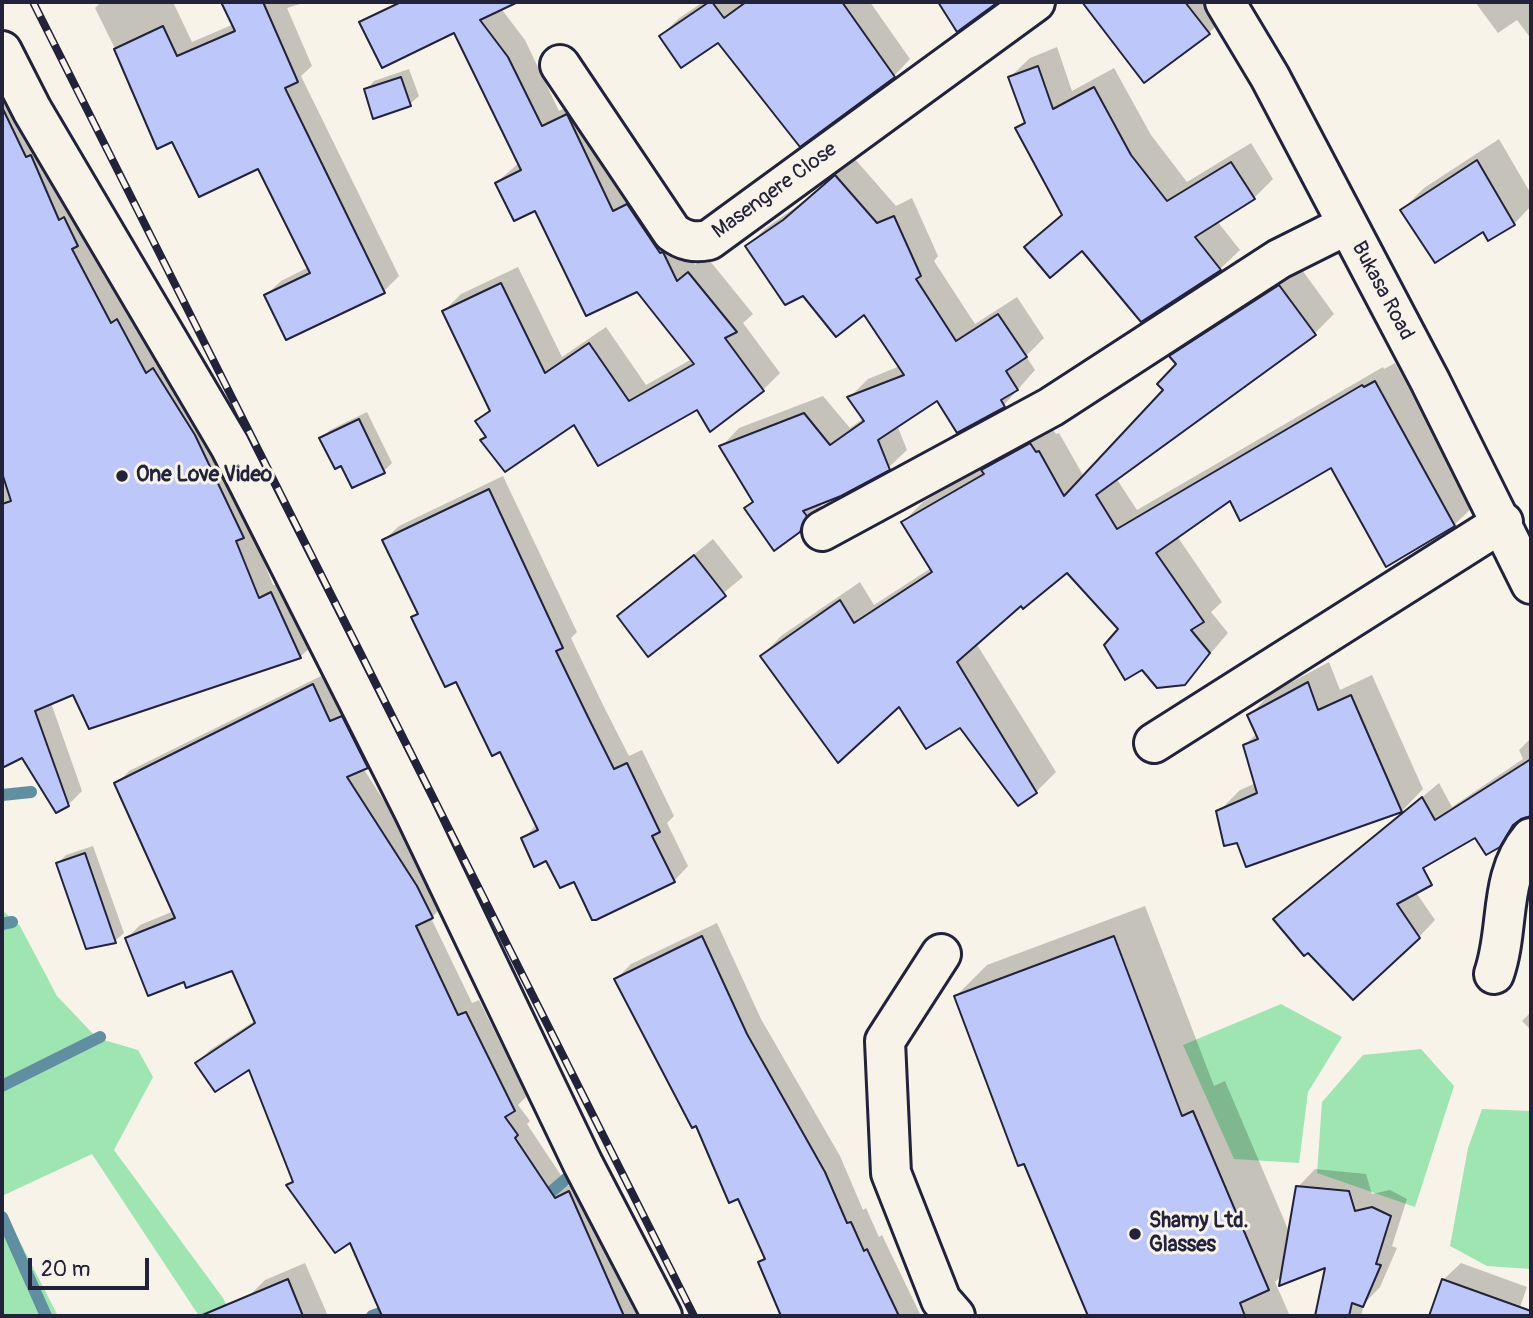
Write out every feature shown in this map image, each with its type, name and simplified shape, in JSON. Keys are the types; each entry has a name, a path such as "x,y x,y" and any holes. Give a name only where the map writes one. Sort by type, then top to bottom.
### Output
{"street":[{"name":"Masengere Close","path":"560,65 672,232 680,238 698,243 709,240 1035,2"},
{"name":"Bukasa Road","path":"1225,2 1270,77 1503,522 1531,584"},
{"path":"2,51 32,110 230,446 420,823 583,1164 662,1316"},
{"path":"822,531 1051,407 1279,259 1347,225"},
{"path":"1154,743 1503,522"},
{"path":"1494,974 1503,942 1512,866 1531,838"},
{"path":"941,954 885,1041 891,1173 941,1300 955,1316"}],"green space":[{"path":"2,910 20,926 57,996 97,1038 138,1050 153,1077 114,1150 223,1298 232,1316 199,1316 92,1154 2,1196"},
{"path":"1281,1004 1342,1037 1308,1092 1299,1163 1234,1159 1183,1045"},
{"path":"1421,1049 1454,1086 1415,1207 1317,1173 1322,1102 1363,1055"},
{"path":"1482,1109 1531,1111 1531,1269 1487,1266 1450,1246 1468,1148"},
{"path":"2,1207 58,1316 2,1316"}],"building":[{"path":"221,2 263,2 298,82 285,88 385,293 286,340 264,295 310,273 258,169 199,197 172,142 157,149 114,49 163,26 177,56 235,31"},
{"path":"401,2 518,2 480,20 508,57 542,126 567,114 613,211 627,204 660,253 663,252 677,281 688,272 737,332 725,338 764,391 710,432 697,410 598,466 574,425 505,472 480,440 486,437 475,421 490,411 442,311 501,283 545,373 589,343 629,401 694,364 637,292 586,316 535,211 514,221 495,183 521,170 454,33 382,68 359,22"},
{"path":"712,2 724,18 746,2 842,2 895,77 800,147 718,43 681,68 659,36"},
{"path":"938,2 998,2 957,32"},
{"path":"1082,2 1185,2 1210,34 1144,83"},
{"path":"1038,66 1053,109 1094,87 1131,155 1167,201 1231,162 1255,199 1195,237 1221,270 1141,322 1082,251 1050,278 1024,247 1062,215 1015,128 1025,123 1008,77"},
{"path":"401,77 411,106 373,119 364,89"},
{"path":"2,107 26,157 31,155 59,220 64,217 78,246 72,249 111,323 117,319 146,373 153,368 195,435 244,538 236,541 259,598 271,592 301,658 89,729 73,695 35,711 69,806 56,813 22,758 2,768 2,504 11,501 2,473"},
{"path":"1477,160 1515,225 1488,241 1483,232 1435,263 1400,210"},
{"path":"835,175 877,223 894,216 921,276 916,279 956,341 998,314 1027,357 1006,371 1018,390 1001,400 1005,407 957,433 937,401 878,440 890,470 841,496 803,511 807,516 800,532 774,551 744,508 753,502 719,446 804,413 830,445 864,421 847,397 904,375 864,315 836,337 803,296 785,305 745,246 783,220"},
{"path":"1279,285 1316,335 1096,495 1117,529 1362,385 1364,387 1375,381 1455,526 1386,567 1331,468 1240,521 1230,501 1156,553 1204,622 1191,630 1210,653 1185,685 1157,688 1142,670 1125,680 1104,645 1118,629 1067,573 1023,609 1021,606 957,662 1037,793 1018,806 960,728 926,749 899,707 838,763 760,656 840,600 854,623 932,572 901,522 984,474 981,470 1030,443 1036,452 1039,451 1064,496 1163,390 1157,384 1176,364 1169,356"},
{"path":"359,419 385,473 352,488 341,466 335,469 319,438"},
{"path":"489,489 563,648 556,651 614,769 627,763 660,832 652,836 675,882 596,920 592,920 574,882 560,888 546,861 534,867 521,838 538,830 500,752 492,756 456,682 445,687 411,617 418,614 382,540"},
{"path":"694,555 726,596 648,657 617,616"},
{"path":"1308,682 1318,710 1351,695 1402,812 1246,867 1237,843 1224,846 1216,811 1257,793 1243,745 1258,739 1247,715"},
{"path":"313,684 330,721 342,716 368,768 347,777 417,886 433,918 416,926 458,1015 466,1012 515,1111 505,1117 518,1135 515,1138 555,1198 569,1191 624,1316 382,1316 350,1243 335,1253 286,1185 293,1182 249,1070 215,1092 195,1063 255,1023 232,971 186,988 184,982 148,996 125,938 175,918 114,783"},
{"path":"1531,759 1531,816 1513,825 1500,847 1486,855 1475,838 1423,868 1432,885 1397,904 1420,938 1353,1000 1308,953 1304,956 1273,919 1422,797 1435,820"},
{"path":"85,853 116,943 86,949 56,863"},
{"path":"702,936 747,1034 825,1172 847,1223 851,1222 864,1251 867,1249 899,1316 781,1316 758,1262 765,1259 738,1199 729,1203 696,1126 692,1128 614,979"},
{"path":"1114,936 1182,1116 1193,1111 1269,1290 1240,1303 1245,1316 1088,1316 1024,1164 1018,1166 954,996"},
{"path":"1296,1186 1349,1191 1355,1211 1372,1207 1391,1216 1376,1264 1381,1265 1363,1307 1352,1303 1349,1316 1315,1316 1325,1268 1279,1286"},
{"path":"288,1279 303,1316 200,1316"},
{"path":"1442,1279 1531,1311 1531,1316 1429,1316"}],"waterway":[{"path":"2,795 31,792"},
{"path":"2,924 12,922"},
{"path":"2,1086 100,1037"},
{"path":"538,1203 580,1167"},
{"path":"2,1217 46,1316"},
{"path":"372,1316 395,1308"}],"railway":[{"path":"33,2 694,1316"}],"place":[{"name":"One Love Video","path":"122,476"},
{"name":"Shamy Ltd. Glasses","path":"1135,1234"}]}
